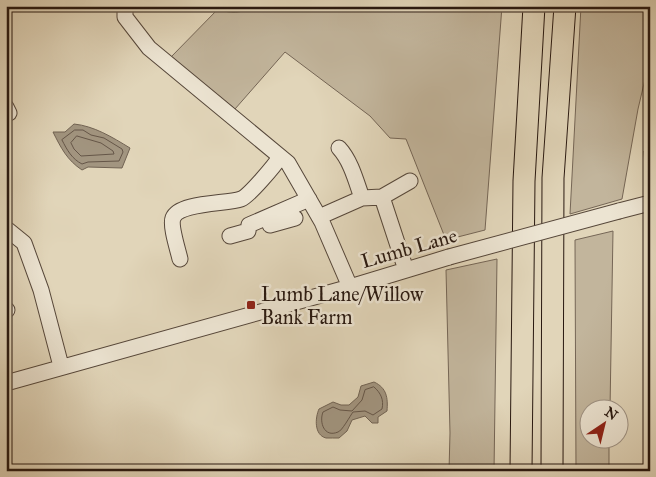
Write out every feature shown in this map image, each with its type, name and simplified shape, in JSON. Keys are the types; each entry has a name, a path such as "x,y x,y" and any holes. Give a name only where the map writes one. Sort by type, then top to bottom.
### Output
{"highway":[{"path":"521,471 524,181 534,6"},
{"path":"552,471 553,178 565,6"}],"street":[{"path":"125,6 125,17 149,48 288,163 319,217 350,287"},
{"path":"338,148 344,153 362,198"},
{"path":"180,259 172,221 174,215 180,210 205,204 243,199 271,170 280,157"},
{"path":"319,217 362,198 382,197 410,181"},
{"path":"382,197 403,263"},
{"path":"243,199 249,227"},
{"path":"230,236 309,199"},
{"name":"Lumb Lane","path":"6,383 61,366 350,287 403,263 448,257 650,203"},
{"path":"249,227 258,229 295,218"},
{"path":"7,229 24,243 42,290 61,366"}],"shaded area":[{"path":"252,6 502,6 485,230 446,240 406,139 390,138 370,116 285,52 235,109 171,57 218,9 236,12 244,11"},
{"path":"581,6 650,6 650,58 638,109 622,199 570,214"},
{"path":"613,231 610,400 578,400 578,450 609,450 609,471 576,471 575,240"},
{"path":"497,259 494,471 449,471 450,433 446,270"}],"water":[{"path":"74,124 110,136 130,148 122,168 88,167 82,170 72,162 53,132 65,132"},
{"path":"374,382 384,390 387,402 387,411 378,417 378,423 372,423 365,416 352,420 347,431 339,438 326,438 319,433 316,421 319,409 333,402 349,405 358,397 361,386"}],"building":[{"path":"650,148 650,167 645,167 644,151 647,151"}],"place":[{"name":"Lumb Lane/Willow Bank Farm","path":"251,305"}]}
